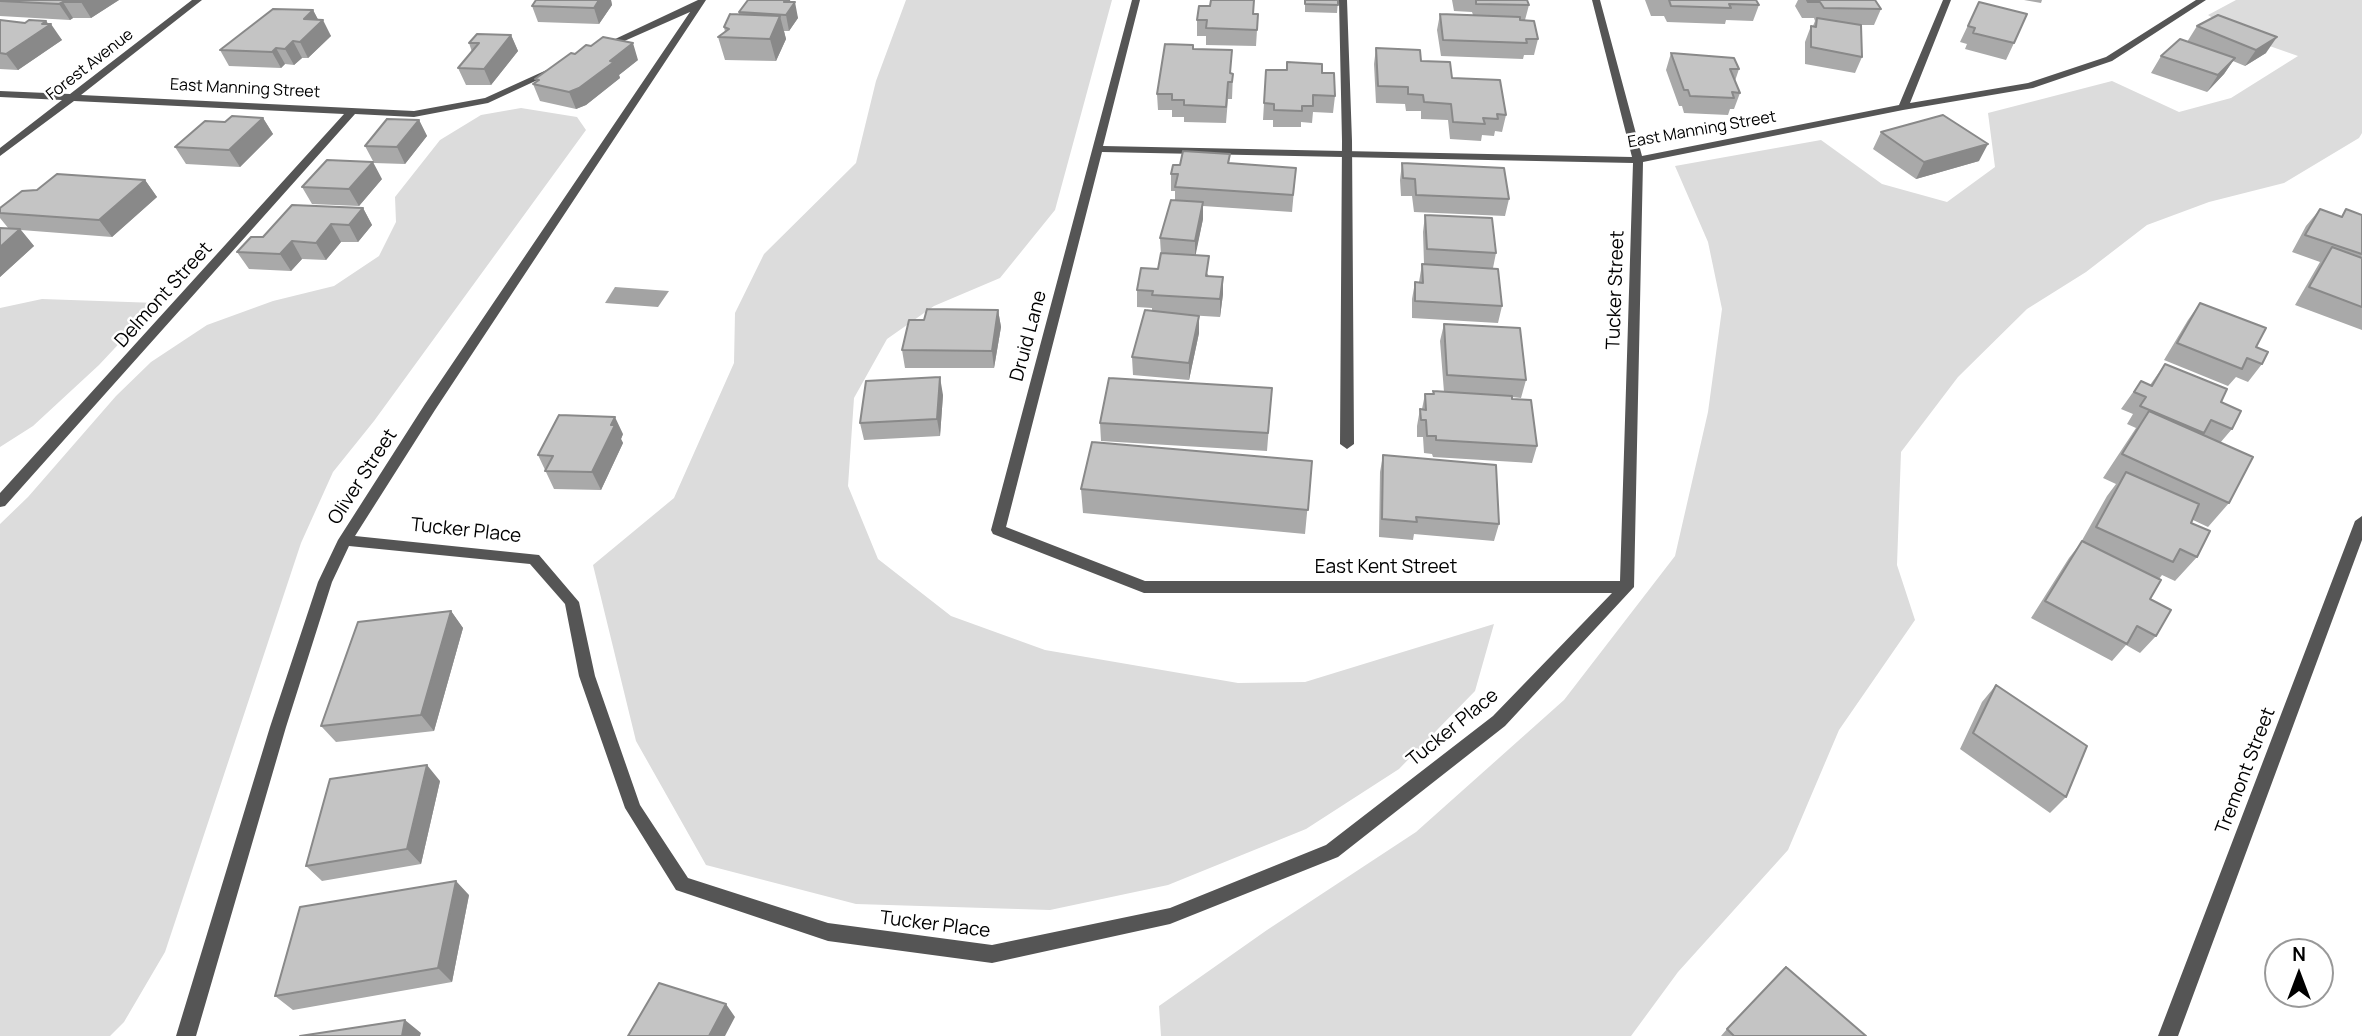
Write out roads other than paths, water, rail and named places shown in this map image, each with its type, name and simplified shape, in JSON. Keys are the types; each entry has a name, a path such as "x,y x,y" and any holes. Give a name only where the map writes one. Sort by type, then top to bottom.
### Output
{"street":[{"name":"Forest Avenue","path":"0,153 198,0"},
{"name":"Druid Lane","path":"1136,0 998,530 1144,587"},
{"path":"1343,0 1347,444"},
{"name":"Tucker Street","path":"1596,0 1638,160 1627,587"},
{"path":"1903,107 1947,0"},
{"name":"East Manning Street","path":"1098,149 1638,160 1903,107 2030,86 2109,59 2202,0"},
{"path":"587,55 700,2"},
{"name":"Oliver Street","path":"186,1036 278,727 325,582 345,540 430,407 700,2"},
{"name":"East Manning Street","path":"0,94 414,114 488,100 562,66"},
{"name":"Delmont Street","path":"0,502 354,110"},
{"name":"Tremont Street","path":"2168,1036 2362,521"},
{"name":"Tucker Place","path":"345,540 534,559 572,602 587,677 632,808 682,884 828,932 992,954 1170,916 1332,851 1499,721 1627,587"},
{"name":"East Kent Street","path":"1144,587 1627,587"}]}
